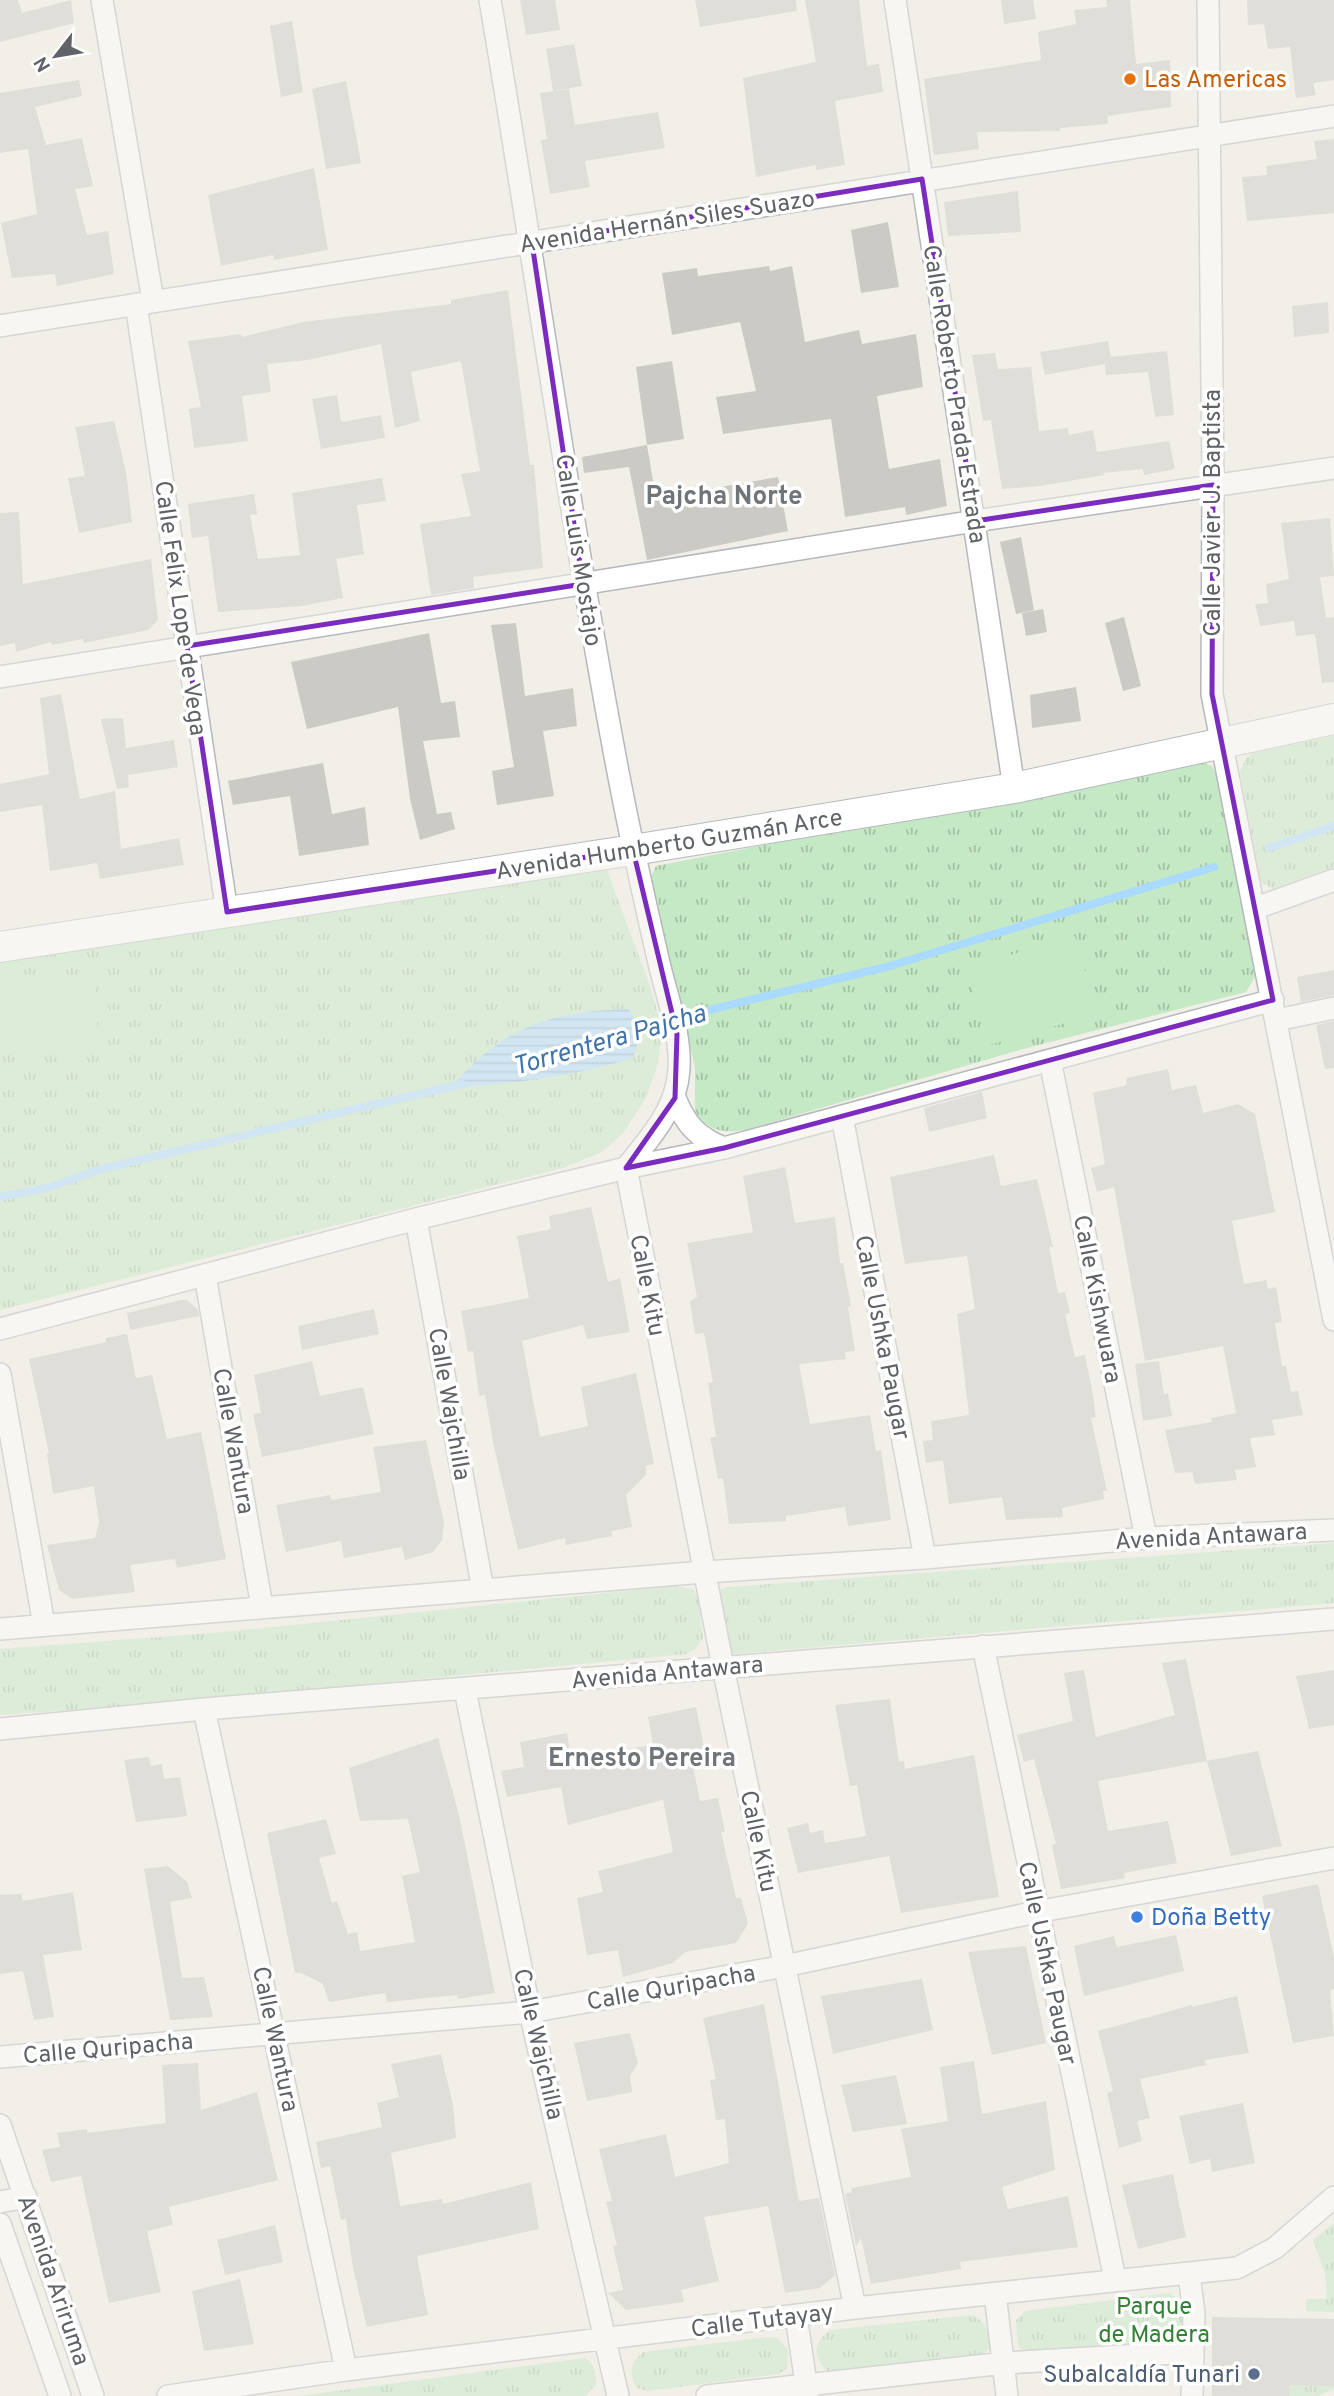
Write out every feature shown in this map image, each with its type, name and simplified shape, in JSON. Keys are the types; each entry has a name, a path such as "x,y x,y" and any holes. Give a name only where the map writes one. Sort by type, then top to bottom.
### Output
{"main road":[{"name":"Avenida Humberto Guzmán Arce","path":"0,947 633,850 1014,788 1334,719"}],"street":[{"name":"Calle Felix Lope de Vega","path":"102,0 145,303 187,646 227,912"},
{"name":"Calle Luis Mostajo","path":"490,0 532,243 583,584 633,850 677,1034 680,1068 676,1098 654,1133 626,1168"},
{"name":"Calle Roberto Prada Estrada","path":"895,0 1014,788"},
{"name":"Calle Javier U. Baptista","path":"1208,0 1213,485 1212,694 1256,908 1334,1320"},
{"name":"Avenida Hernán Siles Suazo","path":"0,327 1334,116"},
{"path":"0,677 975,521 1334,468"},
{"path":"1256,908 1334,880"},
{"path":"0,1329 416,1219 626,1168 724,1149 1049,1060 1275,1010 1334,1008"},
{"name":"Calle Kishwuara","path":"1049,1060 1146,1538"},
{"path":"676,1098 684,1121 701,1139 724,1149"},
{"name":"Calle Ushka Paugar","path":"842,1116 925,1558"},
{"name":"Calle Kitu","path":"626,1168 723,1667 855,2308"},
{"name":"Calle Wajchilla","path":"416,1219 483,1590"},
{"name":"Calle Wantura","path":"205,1275 262,1607"},
{"path":"0,1374 44,1625"},
{"name":"Avenida Antawara","path":"0,1629 704,1572 925,1558 1146,1538 1334,1530"},
{"name":"Avenida Antawara","path":"0,1729 204,1709 1334,1619"},
{"name":"Calle Ushka Paugar","path":"982,1646 1115,2279"},
{"name":"Calle Wajchilla","path":"465,1690 530,2012 618,2396"},
{"name":"Calle Wantura","path":"204,1709 346,2370"},
{"name":"Calle Quripacha","path":"0,2057 530,2012 785,1966 1036,1912 1334,1858"},
{"name":"Avenida Ariruma","path":"0,2125 93,2396"},
{"path":"0,2202 26,2197"},
{"name":"Calle Tutayay","path":"168,2396 212,2392 346,2370 855,2308 1237,2268 1275,2248 1334,2197"},
{"name":"Avenida Ariruma","path":"0,2224 60,2396"},
{"path":"1189,2275 1194,2313 1192,2396"},
{"path":"995,2293 1007,2396"},
{"path":"796,2316 807,2389"},
{"path":"707,2396 807,2389 1004,2363 1193,2352"}],"highlighted area":[{"path":"922,179 975,521 1213,485 1212,694 1273,1000 724,1148 626,1168 675,1098 677,1034 633,850 227,912 187,646 583,584 532,243"}],"green space":[{"path":"1334,736 1334,867 1273,889 1260,881 1240,772 1246,758 1253,753"},
{"path":"1190,762 1212,766 1217,777 1256,975 1246,992 1023,1049 746,1130 712,1128 695,1113 695,1067 649,882 656,866"},
{"path":"607,870 651,989 662,1029 658,1063 647,1096 624,1132 602,1152 563,1168 0,1310 0,963 215,922"},
{"path":"1075,936 1097,1014 989,1045 966,968"},
{"path":"93,974 99,1046 0,1053 0,982"},
{"path":"1334,1543 1334,1603 736,1654 727,1650 718,1590 728,1587"},
{"path":"674,1586 692,1589 698,1597 703,1638 695,1649 686,1654 177,1702 0,1715 0,1649 225,1632"},
{"path":"1334,2223 1334,2312 1306,2311 1306,2299 1327,2299 1325,2273 1313,2240"},
{"name":"Parque de Madera","path":"1169,2293 1180,2304 1182,2314 1182,2331 1173,2343 1027,2352 1018,2346 1016,2320 1025,2311"},
{"path":"971,2315 984,2324 988,2332 990,2348 981,2356 831,2373 818,2358 817,2346 831,2330"},
{"path":"777,2338 788,2350 787,2368 779,2374 647,2391 637,2388 632,2378 633,2364 644,2352"},
{"path":"585,2358 594,2370 596,2385 585,2396 298,2396"},
{"path":"1290,2369 1334,2386 1334,2389 1318,2396 1289,2396"}],"water":[{"path":"628,1009 644,1026 633,1058 544,1078 452,1087 490,1050 509,1036 530,1026 576,1014"}],"building":[{"path":"0,0 18,0 22,13 71,0 74,23 0,42"},
{"path":"520,0 555,0 560,30 526,35"},
{"path":"695,0 796,0 797,11 700,27"},
{"path":"805,0 859,0 867,66 879,64 883,92 835,101 845,165 816,170 816,165 756,177 743,78 816,62"},
{"path":"1001,0 1033,0 1036,19 1004,24"},
{"path":"1106,0 1130,0 1136,64 1170,60 1171,107 1107,116 1108,124 1060,128 1060,131 977,132 979,149 934,155 924,79 1041,60 1038,32 1076,24 1074,10 1107,7"},
{"path":"1247,0 1334,0 1334,80 1313,83 1316,95 1296,98 1290,47 1268,49 1264,24 1248,25"},
{"path":"292,21 303,92 281,97 270,26"},
{"path":"574,44 582,86 553,91 546,49"},
{"path":"79,80 82,96 35,107 46,145 82,138 93,186 75,189 87,235 108,231 114,274 57,286 55,274 12,278 1,223 37,214 28,149 0,153 0,93"},
{"path":"346,81 361,163 326,169 312,89"},
{"path":"569,89 575,125 658,112 665,148 585,161 590,187 550,194 541,140 547,139 540,93"},
{"path":"1334,139 1334,213 1247,221 1242,177 1267,175 1266,166 1317,159 1314,141"},
{"path":"314,168 328,250 274,260 273,255 221,266 208,195"},
{"path":"1018,191 1021,232 948,236 944,202"},
{"path":"888,222 899,287 861,293 851,230"},
{"path":"769,266 770,271 792,266 805,342 859,330 862,344 916,334 923,387 877,396 889,469 940,459 947,506 906,515 905,507 845,517 831,419 723,434 716,397 756,391 740,322 672,335 662,273 697,268 698,276"},
{"path":"508,290 530,465 534,465 543,568 473,577 474,588 431,595 420,524 471,516 461,474 480,471 461,361 411,372 420,421 395,428 381,344 308,360 267,364 271,392 242,396 248,441 194,448 189,409 201,407 188,341 241,334 242,337 303,322 451,304 451,300"},
{"path":"1328,302 1329,333 1294,337 1292,306"},
{"path":"1108,341 1111,357 1167,351 1174,415 1155,417 1148,372 1106,375 1105,364 1045,375 1040,352"},
{"path":"995,353 998,369 1031,367 1039,431 1068,428 1069,435 1093,430 1097,452 1169,441 1175,469 1144,475 1143,469 1103,473 1104,475 1040,486 1002,489 991,420 983,421 972,355"},
{"path":"672,361 684,439 647,445 636,367"},
{"path":"337,395 341,422 381,415 385,438 321,449 312,399"},
{"path":"114,421 126,472 132,522 79,533 68,478 85,476 75,427"},
{"path":"647,445 656,498 778,477 788,531 647,560 629,467 584,473 582,457"},
{"path":"382,478 386,501 357,505 364,554 336,559 343,598 302,606 218,612 208,536 192,538 188,504 254,494 257,514 250,515 258,559 300,555 292,493"},
{"path":"19,512 23,584 151,559 158,620 148,630 84,643 83,639 52,645 51,642 16,652 15,643 0,646 0,513"},
{"path":"1330,518 1334,576 1320,577 1326,618 1334,617 1334,682 1322,683 1315,634 1296,636 1294,621 1260,626 1255,604 1268,603 1266,584 1289,579 1281,523"},
{"path":"1021,537 1034,610 1016,614 1000,542"},
{"path":"1043,609 1047,632 1026,636 1022,613"},
{"path":"1124,617 1141,686 1123,691 1105,623"},
{"path":"516,623 525,696 573,688 577,726 543,731 554,796 497,805 492,771 514,767 491,625"},
{"path":"429,633 441,703 455,701 460,737 423,741 437,814 451,812 455,829 420,840 410,799 398,707 307,729 291,662"},
{"path":"1076,687 1081,721 1032,728 1030,695"},
{"path":"61,694 80,799 115,791 121,849 179,838 184,865 100,879 97,863 50,871 42,805 0,812 0,784 49,774 40,698"},
{"path":"123,718 126,748 174,740 178,767 128,775 129,787 117,789 101,719"},
{"path":"323,763 332,814 365,807 369,845 299,856 290,796 233,805 228,781"},
{"path":"1334,970 1334,995 1301,1002 1297,977"},
{"path":"1334,1021 1334,1068 1325,1069 1316,1025"},
{"path":"1168,1069 1172,1090 1196,1085 1203,1113 1238,1104 1255,1114 1275,1212 1232,1221 1244,1284 1266,1280 1268,1289 1276,1287 1282,1322 1275,1323 1282,1366 1286,1366 1291,1392 1298,1391 1303,1415 1272,1420 1275,1435 1250,1438 1256,1467 1235,1470 1237,1480 1195,1484 1192,1472 1175,1473 1165,1430 1212,1422 1211,1418 1236,1413 1223,1346 1145,1361 1114,1187 1097,1192 1091,1168 1105,1164 1093,1093 1127,1085 1126,1078"},
{"path":"982,1092 987,1118 929,1132 924,1108"},
{"path":"994,1155 1001,1186 1037,1179 1053,1247 1049,1247 1058,1293 1065,1292 1070,1313 1065,1314 1075,1357 1085,1355 1092,1390 1096,1417 1091,1418 1107,1491 1103,1491 1104,1499 1062,1508 1063,1517 1006,1520 1002,1497 949,1504 943,1460 926,1463 923,1441 933,1440 931,1421 969,1415 957,1314 975,1309 967,1256 905,1264 890,1177"},
{"path":"785,1167 795,1223 835,1217 840,1263 843,1263 851,1306 848,1307 855,1351 845,1352 846,1359 799,1364 810,1424 870,1415 876,1451 881,1450 891,1520 848,1526 845,1507 786,1516 786,1521 729,1524 723,1478 718,1479 710,1437 716,1437 708,1383 713,1382 704,1333 695,1334 690,1301 697,1297 687,1243 753,1232 743,1176"},
{"path":"591,1207 608,1282 620,1278 630,1332 587,1339 583,1325 522,1341 540,1437 588,1426 581,1387 636,1373 654,1464 646,1466 646,1475 626,1495 632,1527 612,1531 612,1536 566,1545 565,1538 518,1550 485,1395 479,1396 473,1351 468,1352 461,1311 529,1298 517,1236 551,1229 549,1216"},
{"path":"187,1300 198,1310 199,1316 130,1330 127,1313"},
{"path":"374,1309 379,1334 302,1350 298,1326"},
{"path":"127,1334 136,1378 152,1375 167,1439 201,1432 226,1559 177,1568 175,1559 130,1565 135,1592 72,1599 59,1590 47,1545 95,1538 99,1523 94,1486 53,1494 49,1453 29,1359 106,1342 106,1338"},
{"path":"312,1361 320,1396 363,1387 374,1434 262,1457 253,1414 261,1413 254,1375"},
{"path":"1159,1361 1164,1394 1168,1393 1172,1416 1143,1421 1135,1364"},
{"path":"426,1440 444,1523 442,1540 433,1552 405,1560 402,1547 344,1558 341,1541 286,1552 276,1505 330,1495 331,1500 381,1492 373,1447"},
{"path":"1186,1659 1207,1761 1098,1781 1108,1831 1168,1821 1177,1863 1124,1873 1125,1878 1061,1889 1052,1845 1056,1844 1034,1759 1024,1762 1017,1735 1073,1721 1064,1673 1084,1670 1096,1737 1175,1715 1162,1663"},
{"path":"1334,1670 1334,1725 1309,1729 1296,1676"},
{"path":"890,1699 899,1762 904,1761 905,1769 974,1755 999,1897 901,1913 889,1856 798,1873 787,1828 808,1823 810,1833 823,1830 825,1843 866,1836 857,1785 850,1786 835,1705"},
{"path":"696,1707 706,1758 692,1762 700,1801 718,1798 725,1832 721,1832 736,1898 741,1898 748,1924 736,1943 685,1952 673,1963 623,1977 618,1950 587,1955 577,1898 603,1892 598,1871 673,1852 663,1800 568,1825 561,1787 507,1797 501,1771 524,1767 520,1742 567,1733 571,1757 653,1745 648,1717"},
{"path":"438,1738 459,1815 495,1993 458,1999 457,1995 387,2002 385,1993 329,2002 323,1984 301,1973 295,1973 267,1833 326,1819 336,1854 319,1858 332,1903 337,1901 348,1934 357,1932 360,1951 415,1942 402,1876 420,1872 408,1819 360,1821 349,1768"},
{"path":"1258,1751 1282,1846 1231,1856 1207,1761"},
{"path":"149,1757 151,1766 162,1764 164,1779 180,1777 187,1816 136,1822 124,1760"},
{"path":"168,1866 187,1882 192,1898 170,1902 182,1978 204,1977 213,2017 170,2020 144,1869"},
{"path":"1318,1884 1334,1958 1334,1989 1330,1990 1334,2036 1293,2043 1262,1896"},
{"path":"73,1892 82,1950 43,1955 54,2017 34,2020 23,1971 0,1974 0,1895 21,1894 23,1901"},
{"path":"1176,1935 1184,1971 1084,1996 1074,1946 1114,1936 1117,1947"},
{"path":"1026,1946 1046,2043 992,2055 968,1952"},
{"path":"922,1979 933,2030 833,2054 821,1996"},
{"path":"1237,1996 1249,2053 1205,2060 1206,2065 1140,2079 1150,2118 1137,2121 1142,2141 1119,2148 1107,2093 1113,2091 1098,2031 1192,2005"},
{"path":"764,2004 799,2201 819,2198 835,2275 820,2288 785,2293 768,2206 704,2217 719,2281 681,2290 684,2302 626,2310 608,2293 623,2290 613,2246 617,2245 606,2202 612,2201 599,2149 666,2134 675,2177 729,2163 725,2119 716,2120 710,2080 716,2079 703,2018"},
{"path":"630,2033 638,2063 630,2076 632,2092 587,2101 574,2043"},
{"path":"441,2054 453,2105 456,2138 391,2153 400,2206 442,2199 443,2204 531,2182 539,2229 417,2256 428,2315 367,2327 353,2268 346,2219 341,2220 330,2166 321,2168 316,2142 382,2127 377,2103 399,2097 391,2064"},
{"path":"974,2061 982,2114 1046,2101 1055,2170 1002,2187 1008,2209 1068,2196 1078,2247 960,2262 961,2269 871,2284 861,2238 856,2246 845,2194 852,2192 851,2188 911,2177 901,2129 948,2121 940,2067"},
{"path":"198,2063 201,2110 257,2092 278,2180 169,2207 173,2225 147,2231 161,2292 109,2303 81,2176 51,2182 42,2150 60,2147 57,2133 87,2129 87,2133 166,2123 162,2065"},
{"path":"896,2075 907,2124 853,2132 841,2085"},
{"path":"1243,2103 1255,2163 1212,2172 1210,2159 1190,2164 1179,2116"},
{"path":"1173,2174 1186,2237 1138,2249 1122,2185"},
{"path":"275,2225 283,2262 225,2275 217,2240"},
{"path":"240,2279 254,2344 204,2351 192,2291"},
{"name":"Subalcaldía Tunari","path":"1212,2317 1334,2319 1334,2386 1290,2385 1289,2396 1212,2396"}],"waterway":[{"name":"Torrentera Pajcha","path":"1269,848 1334,826"},
{"name":"Torrentera Pajcha","path":"635,1028 890,966 1214,867"},
{"name":"Torrentera Pajcha","path":"0,1197 48,1188 101,1169 462,1084"}],"place":[{"name":"Las Americas","path":"1130,79"},
{"name":"Doña Betty","path":"1137,1917"},
{"name":"Subalcaldía Tunari","path":"1254,2374"}],"district":[{"name":"Pajcha Norte","path":"724,495"},
{"name":"Ernesto Pereira","path":"642,1757"}]}
